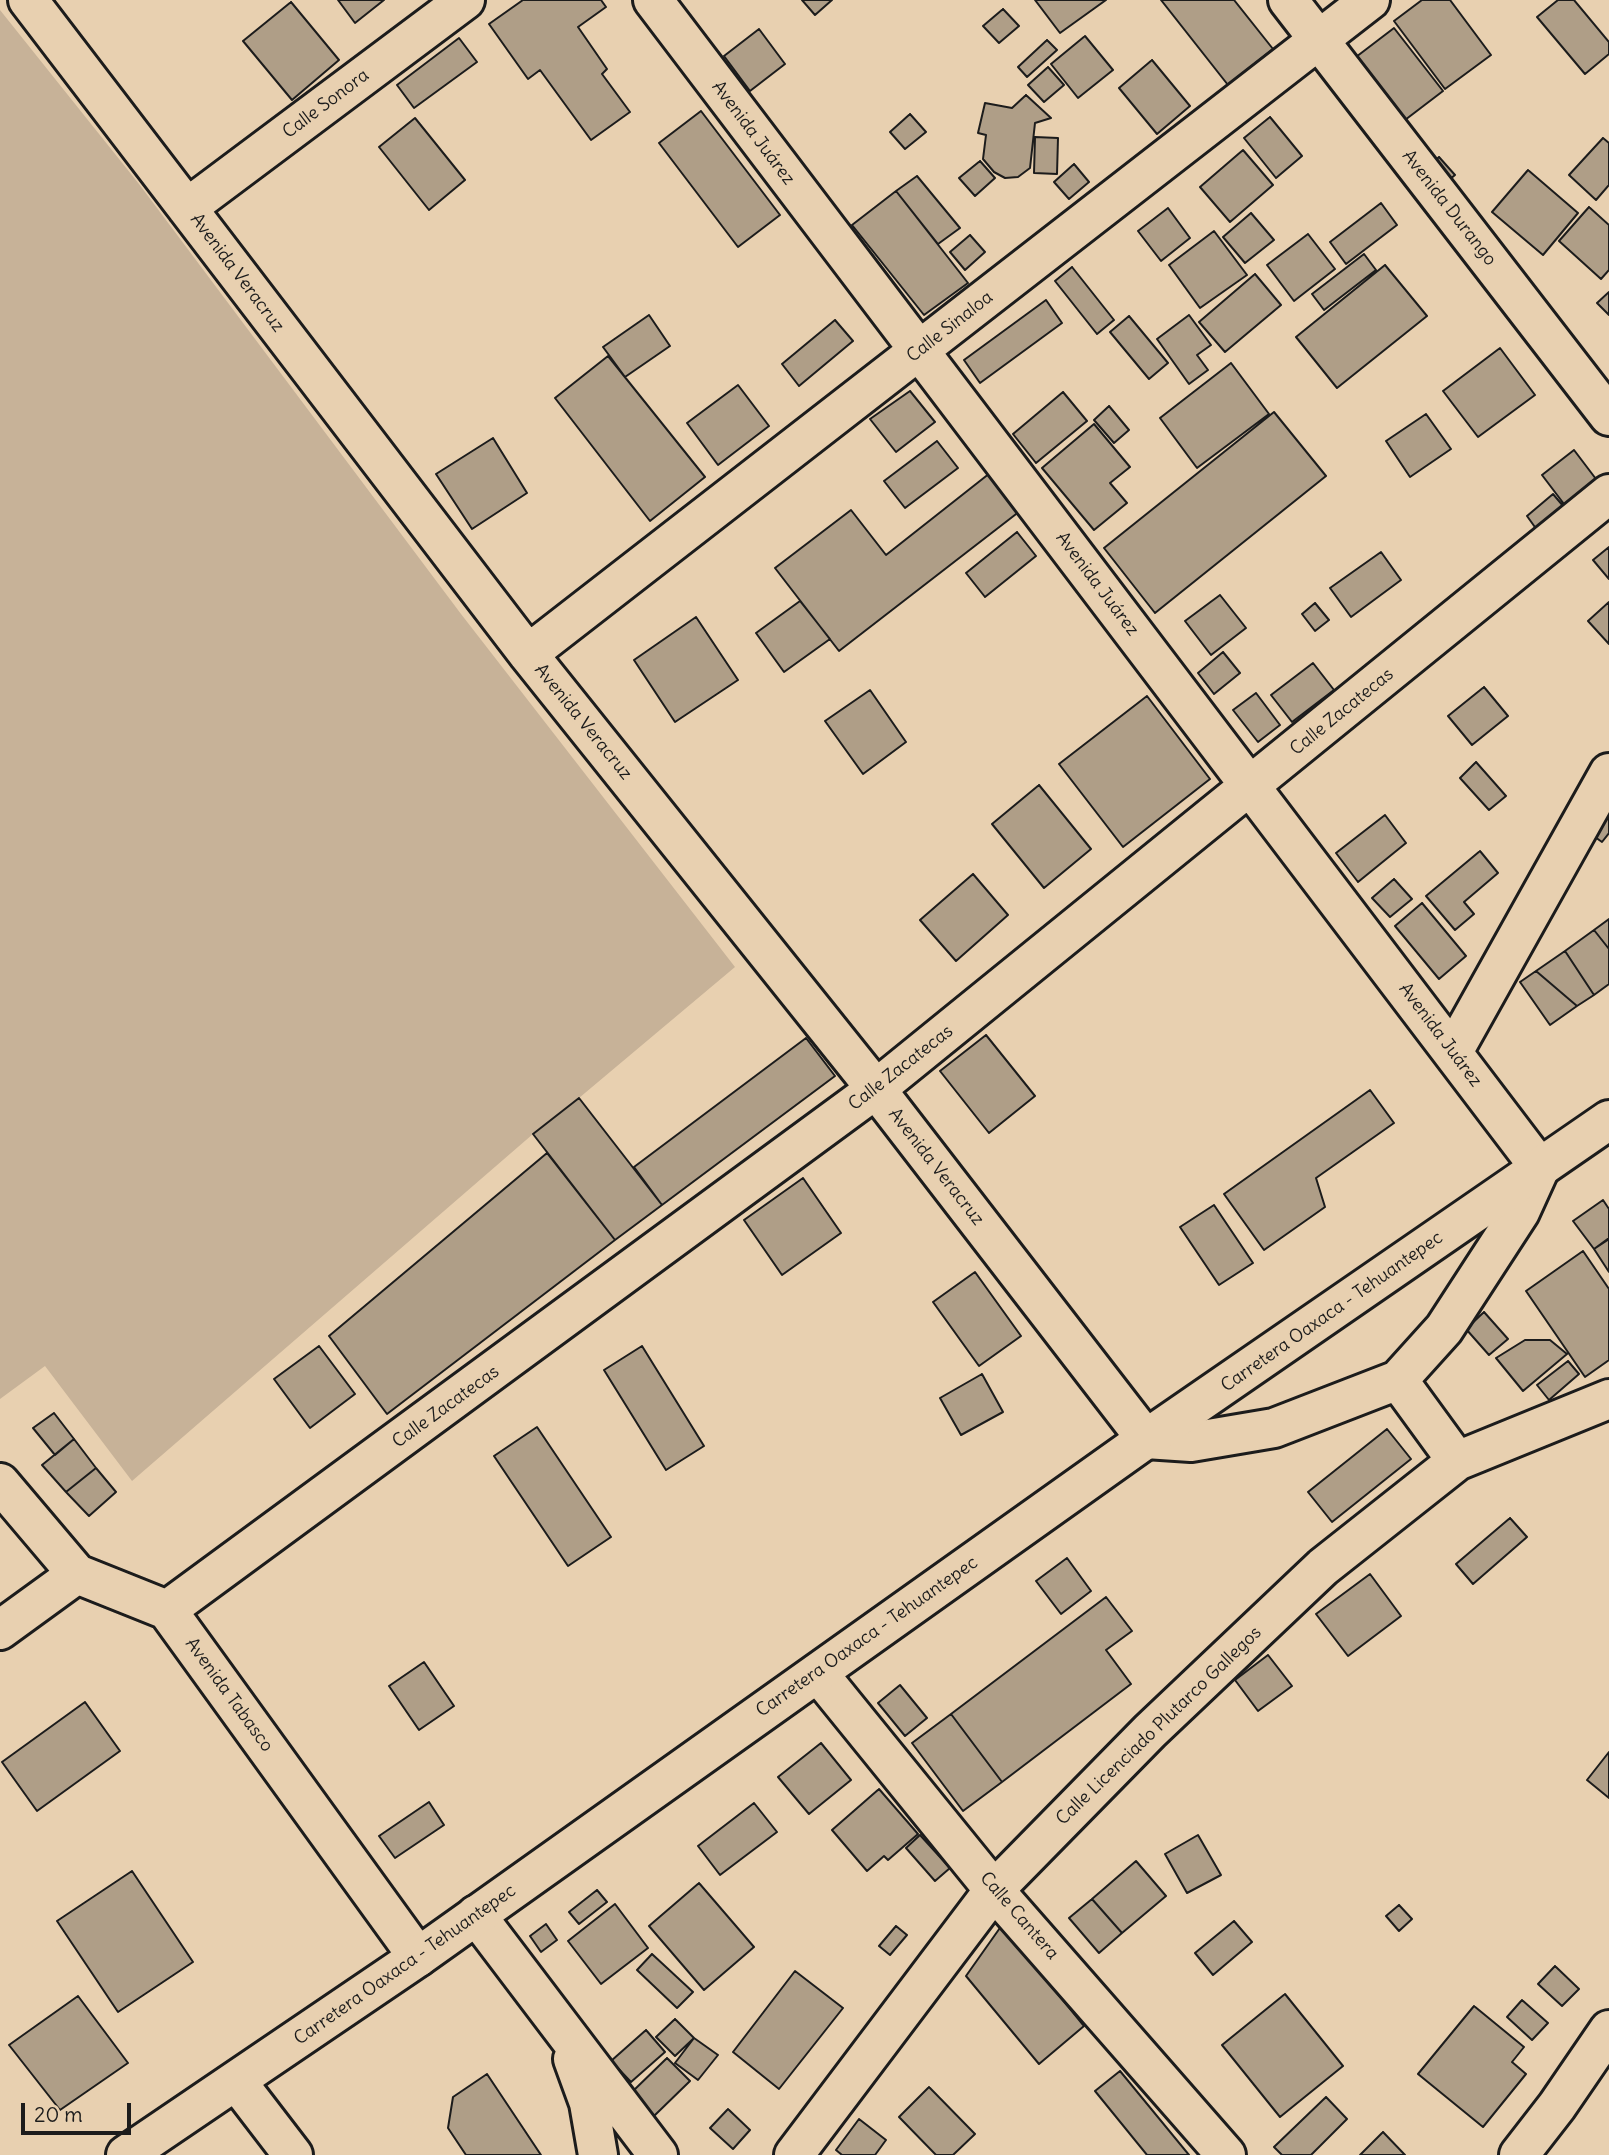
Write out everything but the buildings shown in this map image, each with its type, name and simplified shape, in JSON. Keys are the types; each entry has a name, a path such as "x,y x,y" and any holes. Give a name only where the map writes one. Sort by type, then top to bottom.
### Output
{"street":[{"name":"Avenida Veracruz","path":"28,0 528,654 876,1089 1146,1439"},
{"name":"Calle Sonora","path":"187,208 465,0"},
{"name":"Avenida Juárez","path":"653,0 1540,1168"},
{"name":"Avenida Durango","path":"1288,0 1609,416"},
{"name":"Calle Sinaloa","path":"528,654 1370,0"},
{"name":"Calle Zacatecas","path":"167,1610 876,1089 1609,494"},
{"path":"1453,1052 1609,773"},
{"name":"Carretera Oaxaca - Tehuantepec","path":"126,2155 418,1957 1146,1439 1609,1120"},
{"path":"1146,1439 1191,1442 1274,1428 1398,1380 1444,1329 1520,1212 1540,1168"},
{"path":"1398,1380 1457,1461"},
{"name":"Calle Licenciado Plutarco Gallegos","path":"794,2155 995,1889 1150,1731 1323,1567 1457,1461 1609,1399"},
{"path":"0,1483 78,1574 167,1610"},
{"path":"0,1630 78,1574"},
{"name":"Avenida Tabasco","path":"167,1610 418,1957"},
{"name":"Calle Cantera","path":"818,1673 995,1889 1226,2155"},
{"path":"476,1914 658,2155"},
{"path":"563,2030 589,2104 598,2155"},
{"path":"1519,2155 1557,2106 1609,2030"},
{"path":"237,2082 293,2155"}],"shaded area":[{"path":"0,10 139,184 461,614 735,967 533,1134 132,1481 45,1366 0,1399"}]}
